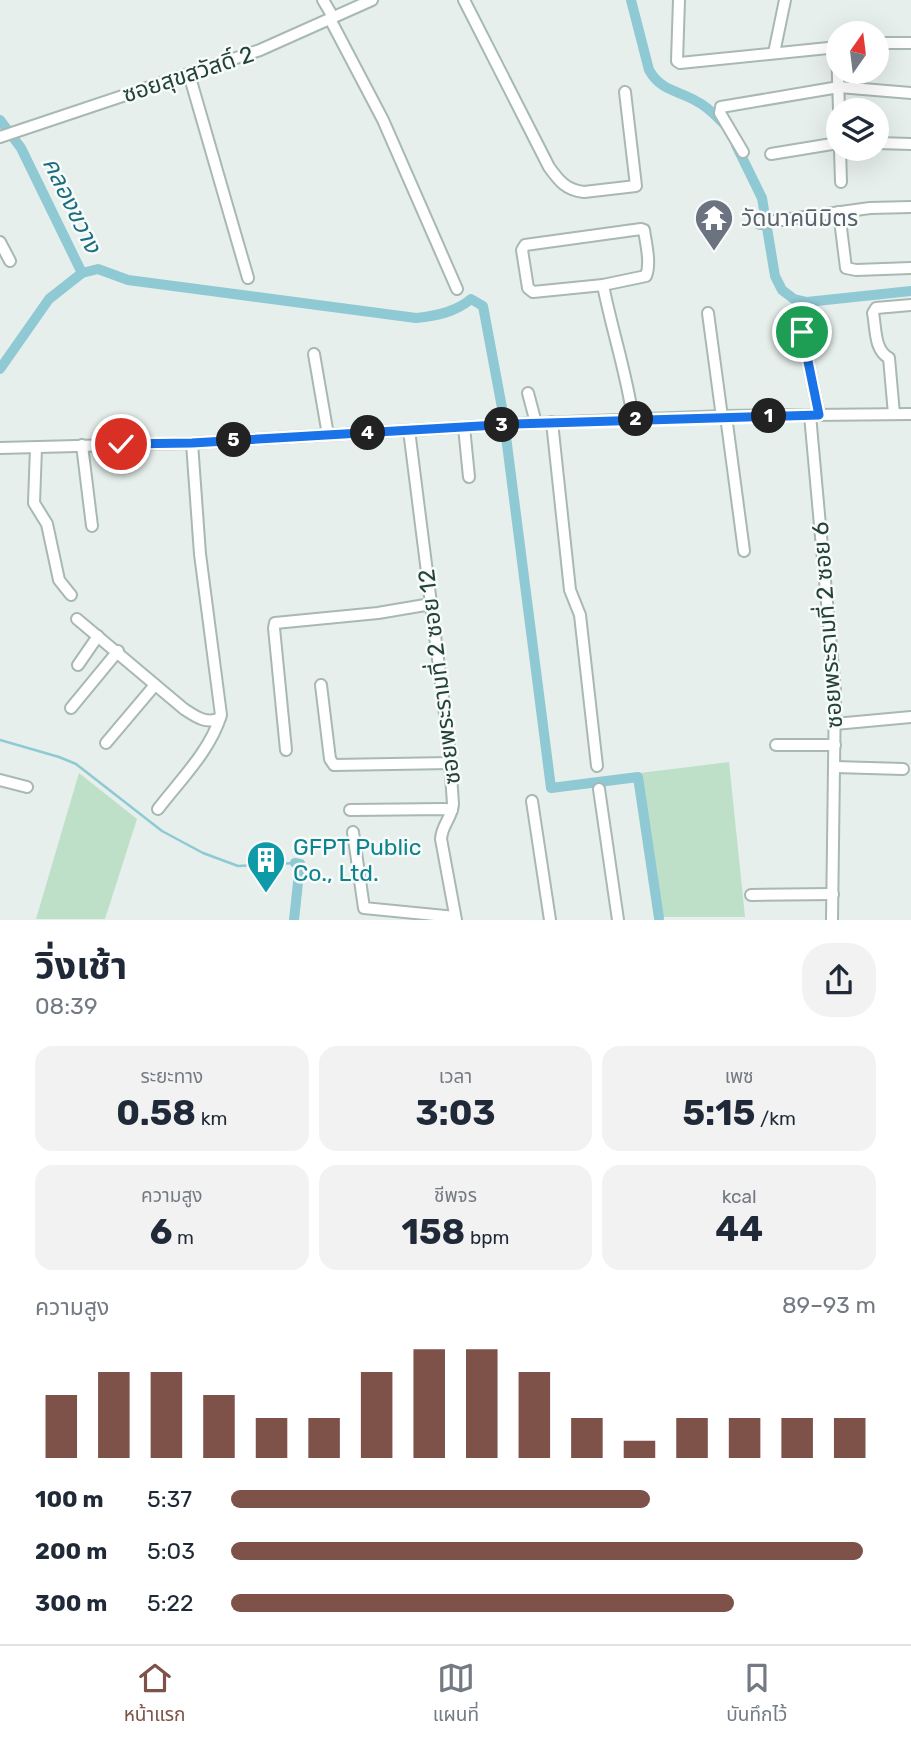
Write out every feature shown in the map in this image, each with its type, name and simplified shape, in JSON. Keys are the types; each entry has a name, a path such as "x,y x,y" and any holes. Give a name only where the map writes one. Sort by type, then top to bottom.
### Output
{"street":[{"path":"323,0 383,120 457,289"},
{"name":"ซอยสุขสวัสดิ์ 2","path":"2,136 260,50 372,0"},
{"path":"464,0 549,167 562,185 583,192 636,186 625,92"},
{"path":"679,0 678,62 826,48"},
{"path":"774,53 785,0"},
{"path":"889,43 911,43"},
{"path":"189,74 248,278"},
{"path":"839,84 839,98"},
{"path":"743,152 720,113 721,107 839,87 911,93"},
{"path":"889,143 911,144"},
{"path":"771,154 826,145"},
{"path":"840,161 841,183"},
{"path":"764,222 870,208 911,207"},
{"path":"839,212 846,268 911,268"},
{"path":"644,230 649,271 646,276 603,285 529,291 522,250 525,244 644,230"},
{"path":"0,242 10,261"},
{"path":"603,285 612,330 629,385 633,419"},
{"path":"894,414 889,358 883,355 879,347 873,313 876,308 911,304"},
{"path":"708,313 744,551"},
{"name":"ซอยพระรามที่ 2 ซอย 6","path":"802,332 814,415 835,691 832,919"},
{"path":"314,354 328,435"},
{"path":"528,393 536,423"},
{"path":"0,448 192,443 552,422 724,416 911,414"},
{"path":"552,422 570,590 580,615 597,766"},
{"path":"464,427 469,477"},
{"name":"ซอยพระรามที่ 2 ซอย 12","path":"409,430 450,763 452,810 442,829 441,839 456,918"},
{"path":"158,808 206,748 220,719 200,554 192,443"},
{"path":"82,445 92,526"},
{"path":"36,448 34,503 47,524 58,580 71,595"},
{"path":"286,750 275,624 378,613 431,604"},
{"path":"77,619 155,685 201,719 220,719"},
{"path":"78,665 98,636"},
{"path":"71,708 118,651"},
{"path":"106,743 155,685"},
{"path":"321,685 330,759 334,765 450,763"},
{"path":"835,724 911,717"},
{"path":"776,745 835,745"},
{"path":"835,767 904,769"},
{"path":"0,780 27,787"},
{"path":"599,789 618,919"},
{"path":"532,801 550,919"},
{"path":"350,810 452,810"},
{"path":"353,832 364,908 456,918"},
{"path":"751,895 833,894"}],"green space":[{"path":"729,762 745,917 663,917 640,773"},
{"path":"79,773 137,819 105,919 36,919"}],"waterway":[{"path":"631,0 649,70 654,77 664,86 704,105 723,123"},
{"name":"คลองขวาง","path":"0,120 21,148 82,273 49,299 0,369"},
{"path":"736,145 762,198 775,276 782,290 794,299 807,302 911,291"},
{"path":"82,273 98,269 128,280 416,318 445,313 471,299 483,306 503,413 551,788 638,777 659,918"},
{"path":"0,740 76,764 162,831 203,853 238,866 295,863"},
{"path":"294,920 300,864 295,863"}],"place":[{"name":"วัดนาคนิมิตร","path":"714,252"},
{"name":"GFPT Public Co., Ltd.","path":"266,894"}],"route":[{"path":"121,444 192,443 514,424 819,415 802,332"}]}
